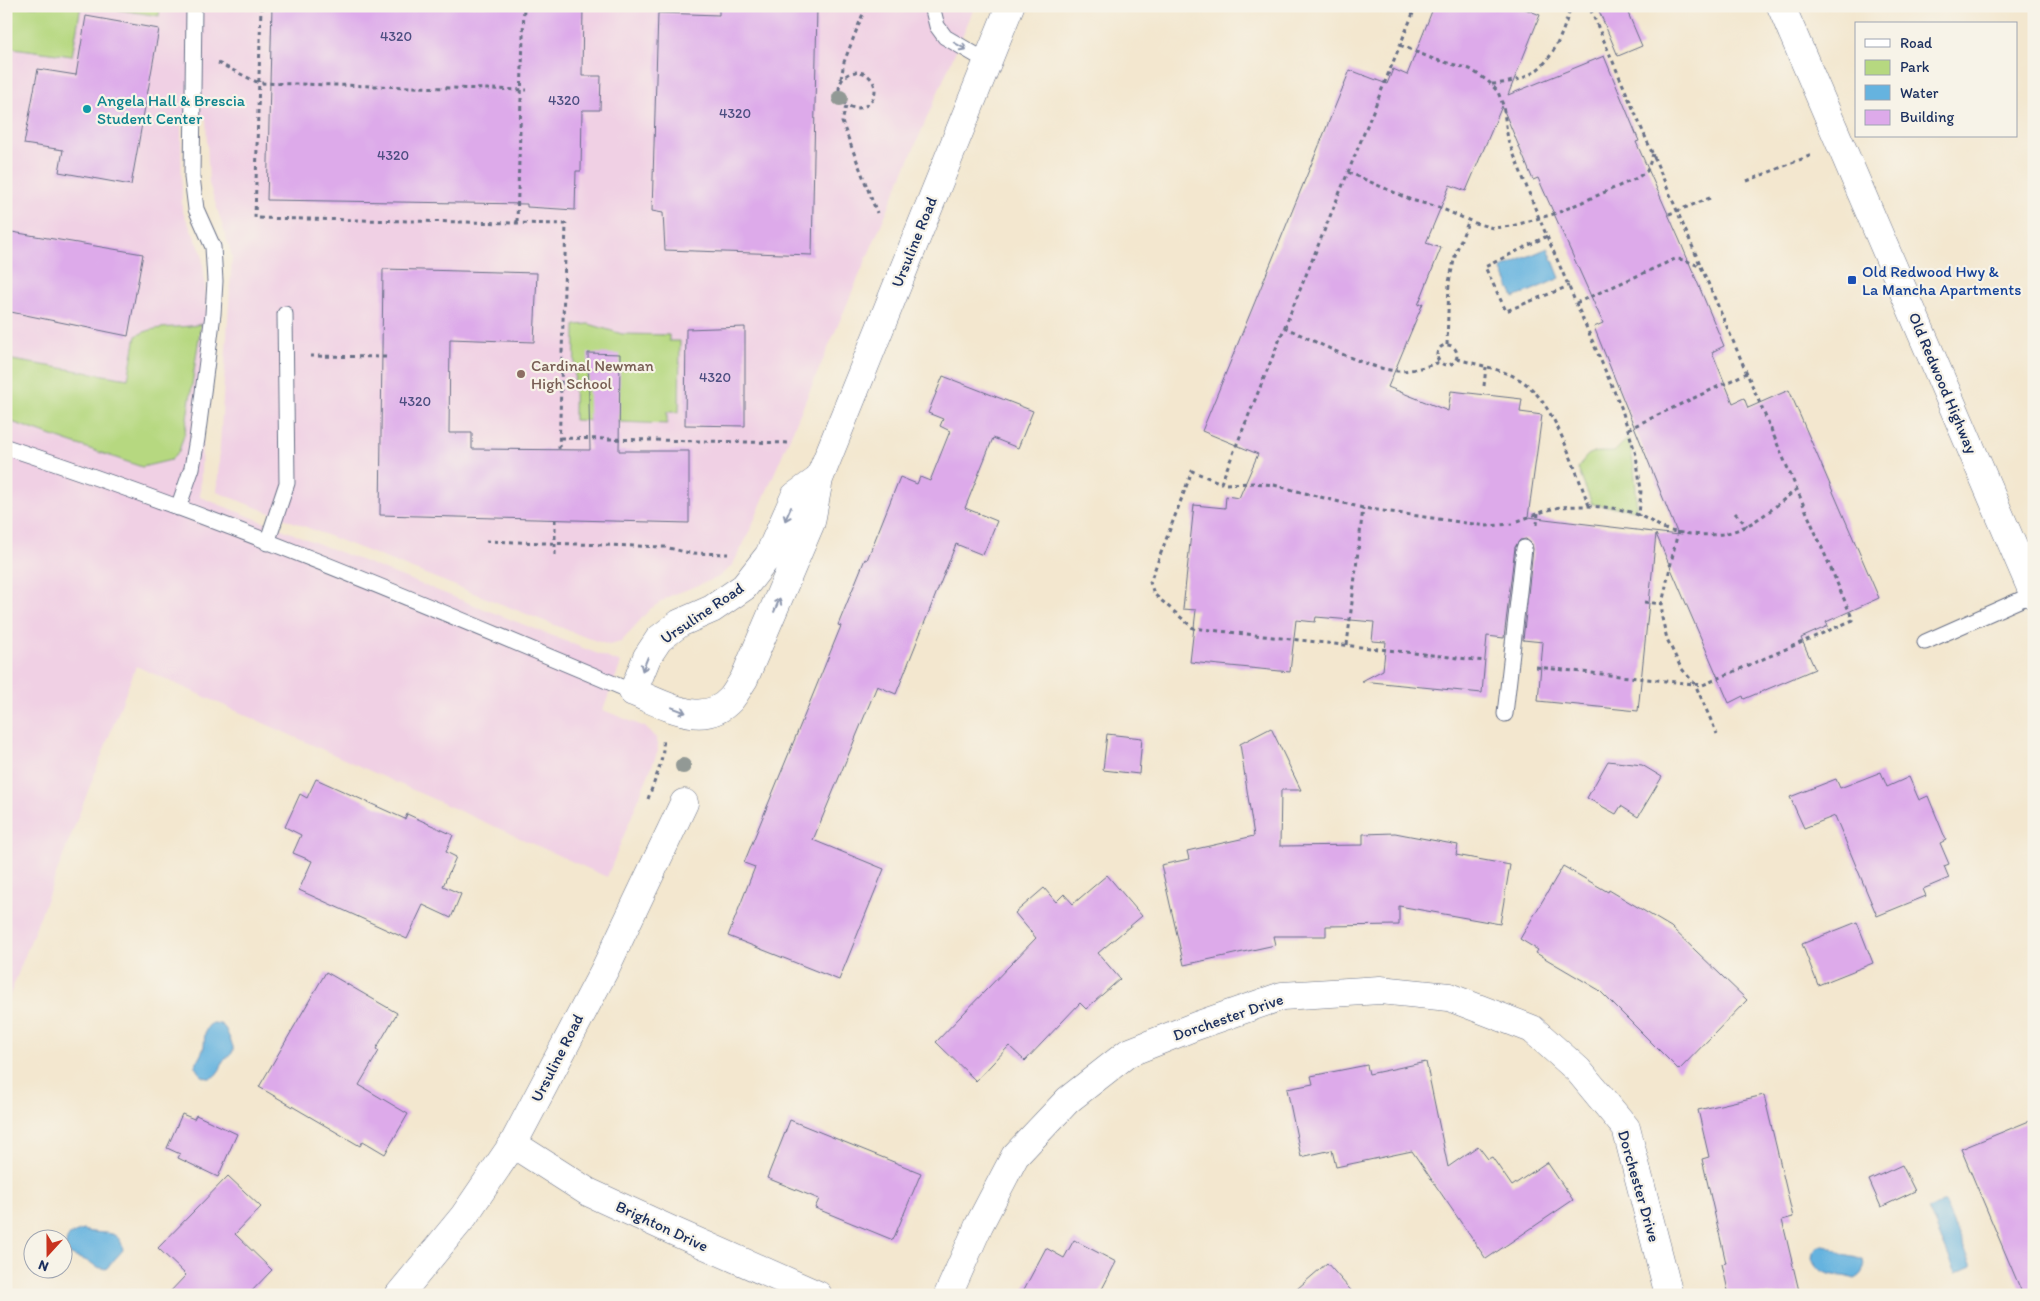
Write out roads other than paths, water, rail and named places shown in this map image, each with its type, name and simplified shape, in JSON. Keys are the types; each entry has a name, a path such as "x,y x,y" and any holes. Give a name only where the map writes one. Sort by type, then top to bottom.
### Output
{"street":[{"name":"Ursuline Road","path":"819,478 795,496 769,555 744,587 712,609 680,624 659,639 647,658 634,692 692,714 704,714 717,710 731,699 753,661 811,522 819,478 1010,6"},
{"name":"Old Redwood Highway","path":"1781,6 2034,594"},
{"name":"Ursuline Road","path":"400,1295 464,1216 513,1144 622,935 684,803"},
{"name":"Dorchester Drive","path":"948,1295 979,1225 1015,1156 1068,1100 1128,1054 1196,1026 1282,996 1380,990 1449,997 1532,1029 1578,1070 1626,1128 1669,1295"},
{"name":"Brighton Drive","path":"513,1144 588,1192 673,1232 818,1295"}],"lane":[{"path":"178,508 192,468 198,439 213,314 213,247 196,209 192,177 194,6"},
{"path":"932,6 937,26 945,38 988,62"},
{"path":"267,542 287,483 286,314"},
{"path":"6,446 66,466 390,589 634,692"},
{"path":"1506,714 1524,548"},
{"path":"1925,642 2034,594"}],"water":[{"path":"1548,248 1560,278 1514,298 1501,268"},
{"path":"212,1023 220,1024 224,1027 233,1049 215,1076 208,1078 199,1073 195,1066 203,1049 206,1031"},
{"path":"1944,1202 1972,1266 1956,1273 1928,1209"},
{"path":"83,1230 108,1233 118,1238 123,1250 106,1269 96,1267 72,1255 72,1234"},
{"path":"1822,1245 1829,1246 1844,1255 1863,1261 1864,1270 1862,1274 1855,1279 1829,1274 1821,1270 1812,1259 1817,1247"}],"place":[{"name":"Angela Hall & Brescia Student Center","path":"87,109"},
{"name":"Old Redwood Hwy & La Mancha Apartments","path":"1852,280"},
{"name":"Cardinal Newman High School","path":"521,374"}]}
